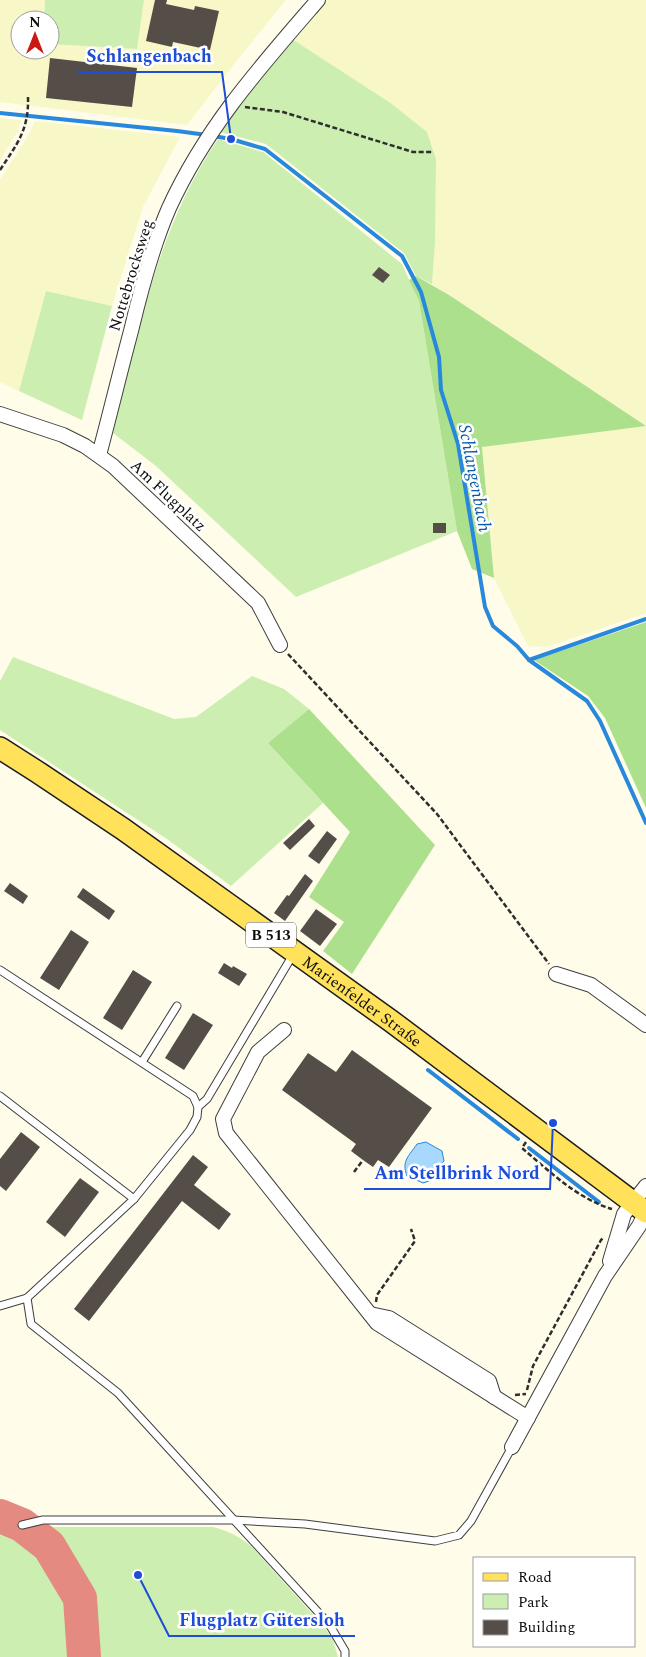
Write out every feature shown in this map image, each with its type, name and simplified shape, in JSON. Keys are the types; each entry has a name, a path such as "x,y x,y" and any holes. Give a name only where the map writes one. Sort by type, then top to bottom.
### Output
{"main road":[{"name":"Marienfelder Straße","path":"0,748 123,829 391,1021 637,1203"}],"street":[{"name":"Nottebrocksweg","path":"99,455 135,313 153,250 169,209 192,164 232,102 246,83 318,0"},
{"name":"Am Flugplatz","path":"0,414 63,435 99,455 120,472 258,603 280,645"},
{"path":"556,974 591,985 646,1025"},
{"path":"284,1030 258,1052 223,1119 226,1133 373,1309 377,1323 525,1416"},
{"path":"512,1447 525,1416 605,1276 624,1214 637,1203"}],"lane":[{"path":"198,1107 207,1099 295,952"},
{"path":"0,971 193,1096 198,1107 197,1117 190,1130 134,1199 27,1298 0,1306"},
{"path":"142,1062 177,1006"},
{"path":"0,1096 134,1199"},
{"path":"27,1298 31,1324 118,1393 330,1624 345,1651 345,1657"},
{"path":"22,1525 43,1520 233,1520 305,1524 435,1541 459,1535 471,1521 512,1447"}],"path":[{"path":"0,170 23,133 27,122 28,97"},
{"path":"232,102 240,106 283,112 414,152 432,152"},
{"path":"280,645 437,814 556,974"},
{"path":"536,1129 522,1148 548,1170 595,1204 614,1210 637,1203"},
{"path":"354,1172 363,1160"},
{"path":"373,1309 377,1295 415,1241 411,1229"},
{"path":"525,1416 533,1366 601,1240 606,1235"}],"green space":[{"path":"0,0 45,0 44,10 10,10 10,60 60,60 60,45 137,49 144,0 286,0 187,125 0,102"},
{"path":"45,0 144,0 137,49 60,45 60,10 44,10"},
{"path":"326,0 646,0 646,613 547,647 528,646 494,578 482,446 645,426 432,284 435,243 436,159 427,132 392,104 292,39"},
{"path":"292,39 392,104 427,132 436,159 435,243 432,284 416,276 404,253 266,144 220,132 251,87"},
{"path":"0,118 21,120 18,131 0,160"},
{"path":"35,121 180,137 143,207 112,306 46,291 19,391 0,382 0,180"},
{"path":"218,139 263,152 402,264 419,301 457,531 296,597 156,466 113,433 141,319 165,244 197,173"},
{"path":"416,276 449,295 646,426 482,447 494,578 472,569 457,531 419,301 409,280"},
{"path":"46,291 112,306 82,420 19,391"},
{"path":"646,622 646,808 605,718 588,696 534,660"},
{"path":"13,657 174,719 196,717 252,676 284,689 309,709 268,743 323,803 231,886 167,839 0,730 0,681"},
{"path":"309,709 435,845 352,974 323,951 344,922 309,897 350,832 268,743"},
{"path":"0,1527 213,1527 224,1530 251,1546 325,1628 333,1640 338,1657 0,1657"}],"water":[{"path":"426,1142 442,1151 444,1161 429,1181 423,1183 407,1176 405,1162 417,1144"}],"building":[{"path":"155,0 167,0 166,4 194,10 195,6 219,11 210,50 173,42 172,47 146,41"},
{"path":"60,59 137,68 132,107 46,98 50,60"},
{"path":"379,267 390,275 383,283 372,275"},
{"path":"433,523 446,523 446,533 433,533"},
{"path":"309,819 315,826 290,850 283,843"},
{"path":"327,831 337,839 319,864 308,856"},
{"path":"305,874 313,881 285,921 274,913"},
{"path":"10,883 28,896 23,904 4,891"},
{"path":"83,888 115,911 109,920 77,897"},
{"path":"316,909 337,924 320,946 300,931"},
{"path":"71,930 89,942 59,990 40,978"},
{"path":"224,963 247,974 239,986 218,973"},
{"path":"133,970 152,982 122,1030 103,1018"},
{"path":"193,1013 213,1025 184,1070 165,1058"},
{"path":"352,1050 432,1108 389,1167 378,1160 373,1167 363,1160 351,1151 356,1144 282,1090 308,1053 336,1072"},
{"path":"21,1132 40,1147 6,1191 0,1186 0,1159"},
{"path":"193,1155 208,1167 194,1185 231,1214 219,1230 182,1201 89,1321 74,1309"},
{"path":"80,1178 99,1192 65,1237 46,1222"}],"waterway":[{"name":"Schlangenbach","path":"0,113 207,135"},
{"name":"Schlangenbach","path":"213,136 265,149 402,256 421,292 439,357 441,390 458,444 485,607 493,626 517,646 529,660 587,701 600,721 646,823"},
{"path":"529,660 646,619"},
{"path":"428,1070 518,1139"},
{"path":"529,1148 599,1202"}],"taxiway":[{"path":"0,1516 22,1525 49,1546 80,1598 84,1657"}],"place":[{"name":"Schlangenbach","path":"231,139"},
{"name":"Am Stellbrink Nord","path":"553,1123"},
{"name":"Flugplatz Gütersloh","path":"138,1575"}]}
